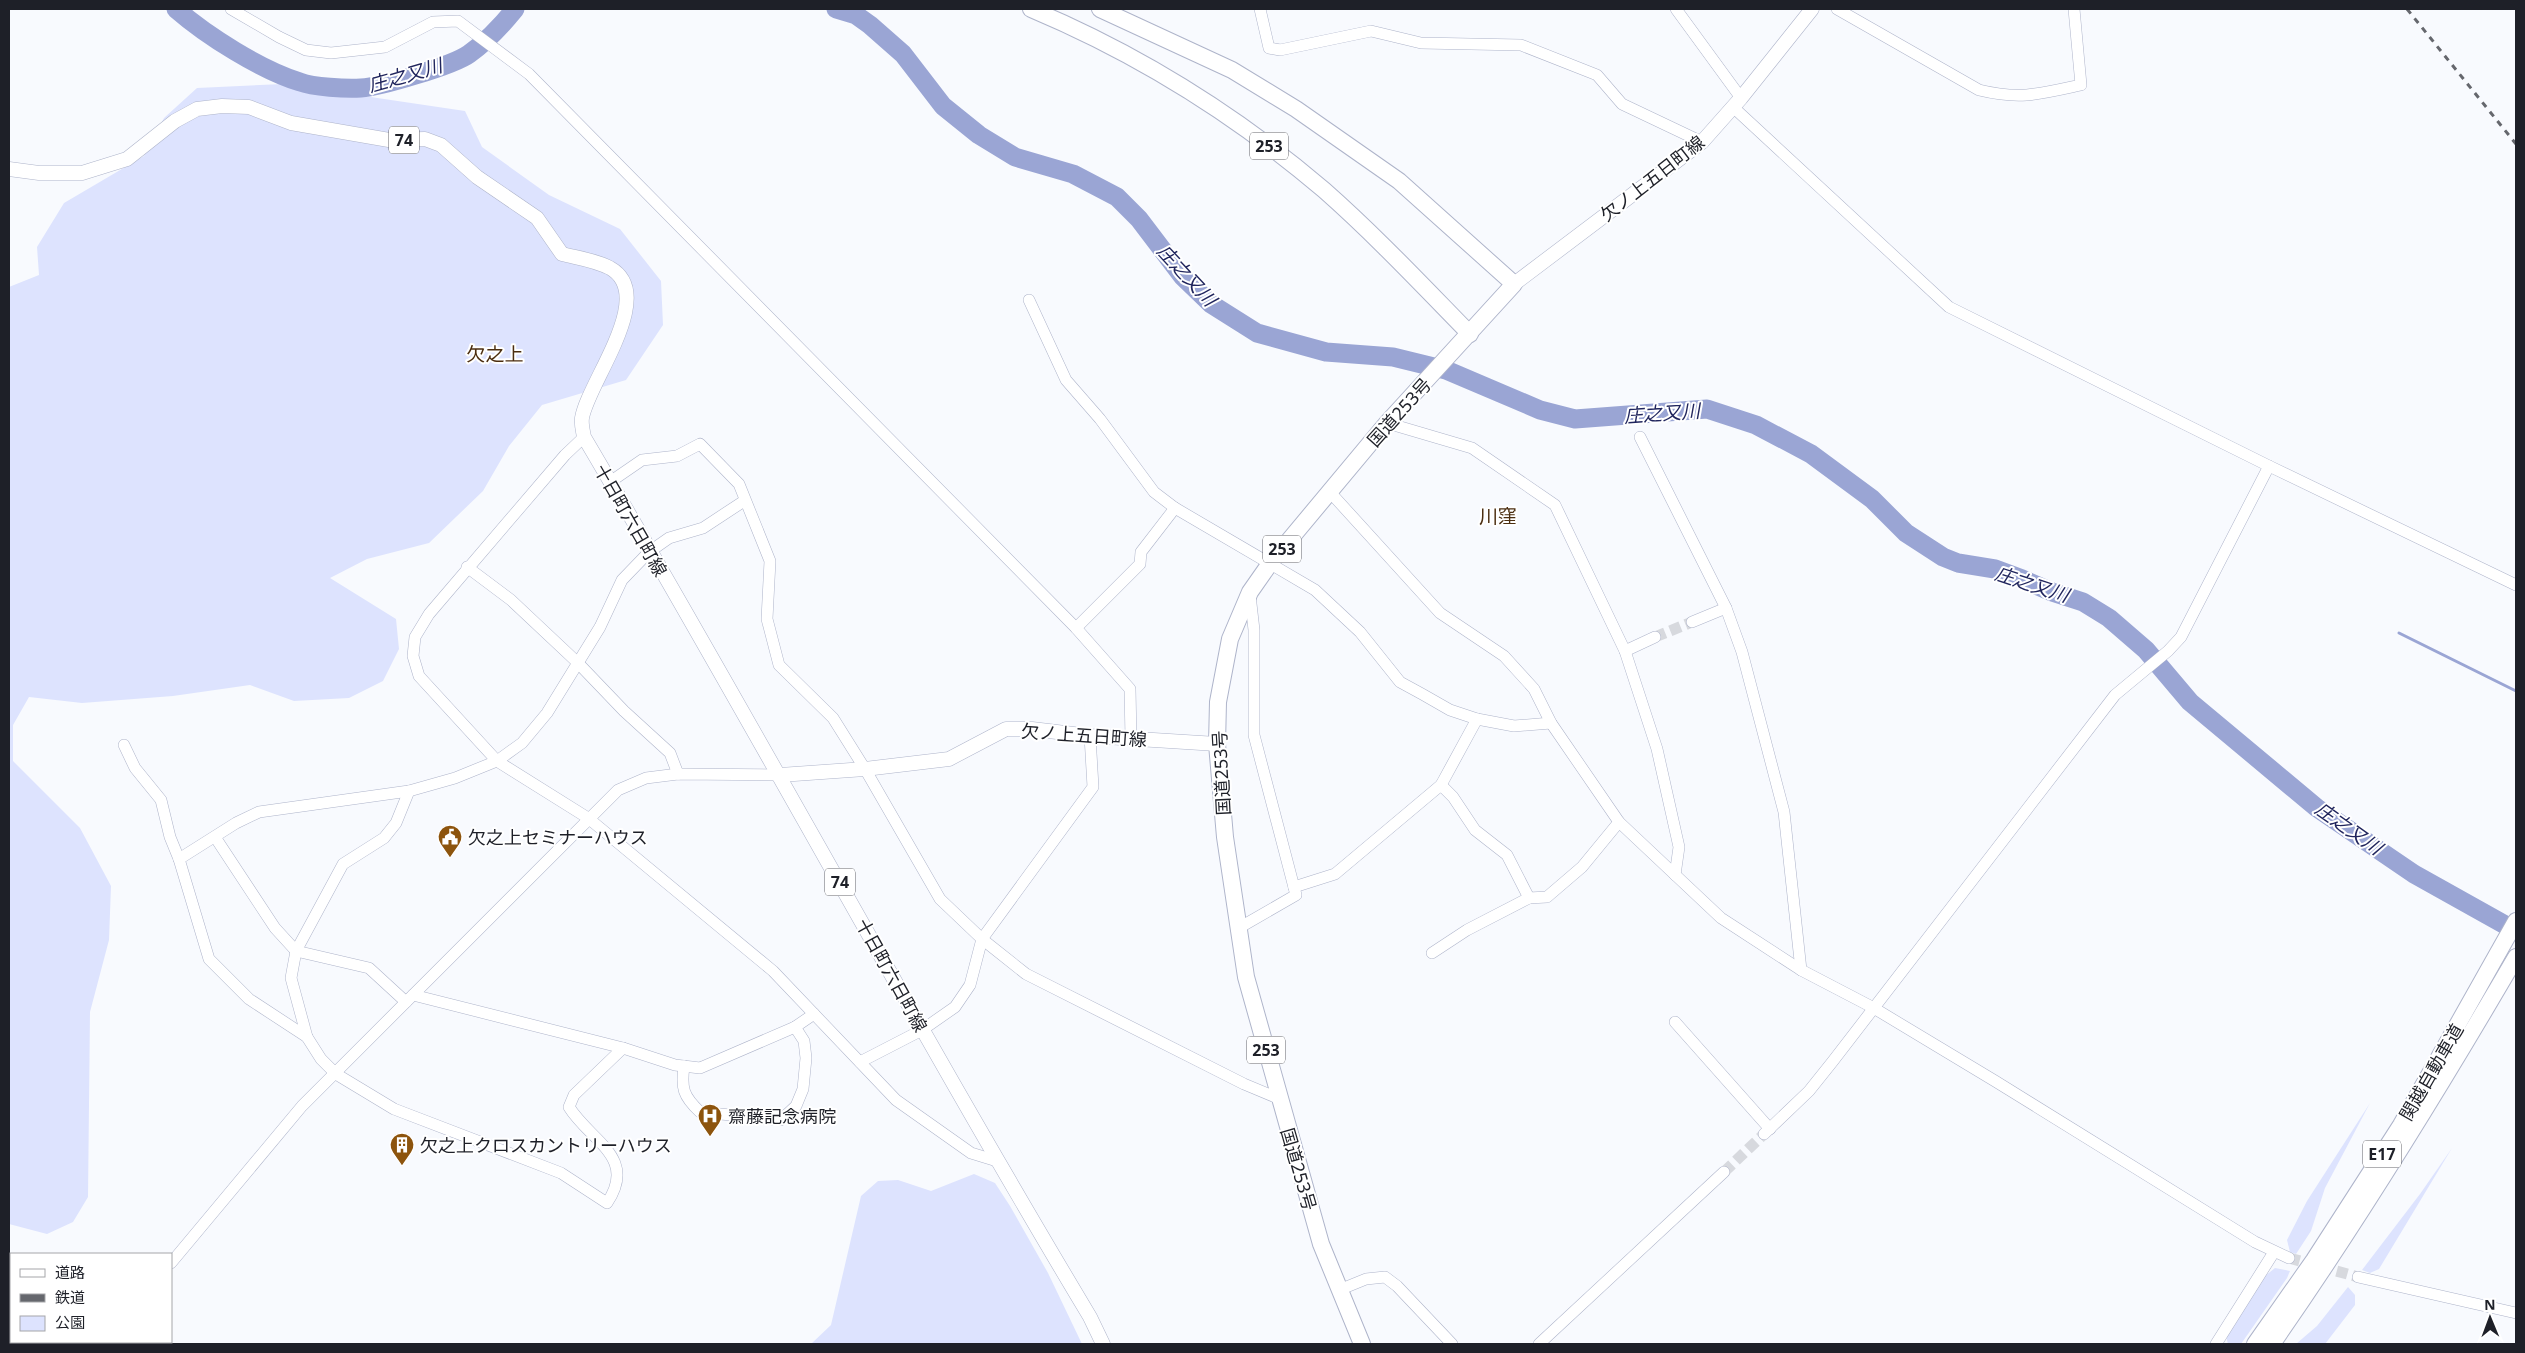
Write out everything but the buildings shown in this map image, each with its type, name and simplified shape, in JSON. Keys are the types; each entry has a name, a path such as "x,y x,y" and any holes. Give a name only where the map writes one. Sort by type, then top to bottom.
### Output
{"highway":[{"name":"253","path":"1031,9 1108,43 1219,109 1270,147 1359,223 1470,334"},
{"name":"253","path":"1100,9 1232,70 1296,109 1399,181 1514,284"},
{"name":"国道253号","path":"1362,1344 1339,1290 1307,1198 1246,977 1237,929 1225,837 1217,744 1218,702 1230,639 1250,592 1271,562 1387,424 1448,359 1514,284"},
{"name":"関越自動車道","path":"2255,1344 2314,1260 2401,1125 2444,1052 2516,921"},
{"name":"関越自動車道","path":"2272,1344 2347,1234 2458,1058 2513,962"}],"main road":[{"name":"欠ノ上五日町線","path":"1514,284 1702,142 1737,103 1812,9"},
{"name":"十日町六日町線","path":"9,169 39,173 82,173 127,159 175,121 197,109 222,106 249,107 291,123 389,140 425,140 441,145 477,177 537,218 562,254 595,262 612,269 624,283 626,303 622,328 588,398 582,419 584,437 780,775 922,1030 1090,1317 1103,1344"},
{"name":"欠ノ上五日町線","path":"780,775 865,768 949,758 1006,730 1032,729 1090,736 1217,744"}],"street":[{"path":"231,9 299,47 331,54 385,47 433,22 458,22 465,25 529,74 1076,628 1130,689 1131,739"},
{"path":"1260,9 1270,48 1280,50 1371,31 1421,43 1521,45 1597,75 1622,104 1702,142"},
{"path":"1676,9 1737,103 1949,307 2269,466 2516,585"},
{"path":"1837,9 1979,90 2000,96 2026,97 2081,85 2074,9"},
{"path":"1029,300 1066,380 1100,418 1154,492 1175,508 1271,562 1315,590 1360,632 1400,682 1450,710 1477,720 1514,726 1551,723"},
{"path":"1387,424 1472,448 1554,505 1625,651 1657,749 1679,847 1675,875"},
{"path":"584,437 565,454 467,567 424,621 415,637 413,656 419,676 429,689 497,760 588,818 773,971 896,1100 971,1153 997,1161"},
{"path":"1640,437 1726,608 1742,652 1784,812 1801,970"},
{"path":"610,482 642,460 677,456 700,444 739,484 744,501 770,561 767,619 780,665 833,718 865,768 940,899 982,939 1026,974 1244,1084 1280,1099"},
{"path":"1675,1022 1767,1132 1809,1091 2114,694 2168,651 2181,638 2269,466"},
{"path":"1329,491 1440,613 1504,656 1534,689 1551,723 1619,822 1721,918 1801,970 1872,1007 2274,1252 2288,1258"},
{"path":"179,859 259,812 409,791 455,778 497,760 522,743 547,713 600,628 622,580 649,552 669,538 703,528 744,501"},
{"path":"1076,628 1140,564 1141,552 1175,508"},
{"path":"467,567 511,600 578,663 624,711 670,754 678,774"},
{"path":"1237,929 1296,896 1254,735 1254,630 1250,592"},
{"path":"1692,622 1726,608"},
{"path":"1625,651 1655,637"},
{"path":"1294,887 1335,874 1441,785 1477,720"},
{"path":"860,1062 922,1030 955,1007 970,985 982,939 1093,786 1090,736"},
{"path":"124,745 135,768 161,800 170,836 179,859 209,959 249,999 307,1037"},
{"path":"172,1262 302,1106 618,790 646,778 678,774 780,775"},
{"path":"1441,785 1453,797 1475,830 1507,855 1529,898"},
{"path":"409,791 396,823 384,838 343,864 296,951 291,978 307,1037 321,1059 336,1074 394,1109 561,1173 608,1203 615,1191 619,1175 612,1155 576,1119 568,1107 574,1096 623,1048"},
{"path":"1432,953 1467,930 1529,898 1547,897 1582,867 1619,822"},
{"path":"215,837 275,928 296,951 369,968 410,998 623,1048 684,1066 700,1068 795,1027 814,1014"},
{"path":"684,1066 682,1086 691,1104 700,1112 781,1120 796,1106 803,1089 806,1058 804,1040 795,1027"},
{"path":"1539,1344 1724,1172"},
{"path":"2216,1344 2274,1252"},
{"path":"1339,1290 1366,1279 1385,1277 1397,1286 1452,1344"},
{"path":"2358,1277 2516,1313"}],"green space":[{"path":"283,84 465,111 482,147 549,195 620,229 661,281 663,325 626,380 542,405 509,446 483,491 429,543 367,559 330,578 396,619 399,649 383,681 349,698 294,701 250,685 173,696 82,703 29,697 13,725 13,761 80,828 111,886 109,940 90,1012 88,1197 73,1222 47,1234 9,1224 9,287 39,275 37,247 64,203 144,156 164,118 197,88"},
{"path":"2370,1103 2325,1188 2311,1231 2296,1254 2290,1252 2287,1240 2307,1201"},
{"path":"2452,1148 2379,1269 2370,1273 2362,1270 2420,1194"},
{"path":"974,1174 995,1183 1010,1206 1048,1273 1082,1344 811,1344 831,1325 861,1196 878,1181 898,1180 931,1191"},
{"path":"2275,1268 2290,1271 2287,1278 2241,1344 2228,1344 2226,1336 2265,1276"},
{"path":"2348,1287 2355,1295 2355,1305 2325,1344 2296,1344 2317,1326"}],"waterway":[{"name":"庄之又川","path":"176,9 235,51 285,77 313,85 355,88 370,87 400,80 461,59 488,39 515,9"},
{"name":"庄之又川","path":"836,9 856,15 903,54 943,106 979,135 1015,157 1073,174 1117,197 1139,219 1183,277 1211,304 1257,333 1326,352 1393,357 1446,370 1540,410 1575,419 1707,409 1756,425 1811,454 1872,499 1906,533 1943,557 1958,563 1995,569 2052,592 2083,602 2109,618 2146,650 2190,702 2317,808 2414,874 2516,931"},
{"path":"2399,633 2516,691"}],"tunnel":[{"path":"1655,637 1692,622"},
{"path":"1724,1172 1764,1134"},
{"path":"2289,1258 2358,1277"}],"railway":[{"path":"2407,9 2516,144"}],"place":[{"name":"欠之上セミナーハウス","path":"450,858"},
{"name":"齋藤記念病院","path":"710,1137"},
{"name":"欠之上クロスカントリーハウス","path":"402,1166"}],"district":[{"name":"欠之上","path":"495,354"},
{"name":"川窪","path":"1498,516"}]}
